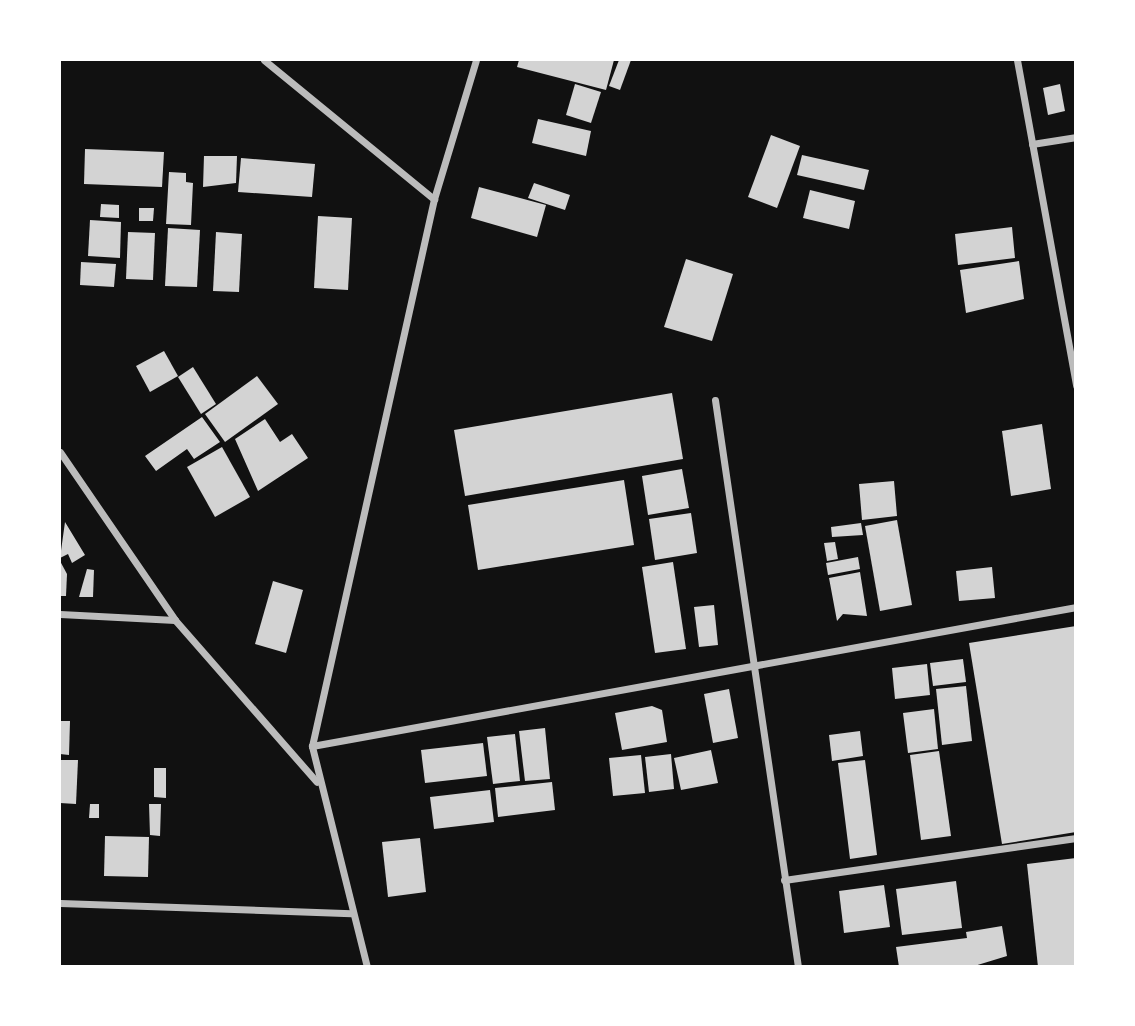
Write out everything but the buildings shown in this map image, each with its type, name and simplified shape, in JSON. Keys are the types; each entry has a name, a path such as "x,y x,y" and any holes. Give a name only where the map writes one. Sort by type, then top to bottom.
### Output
{"street":[{"path":"264,60 434,199"},
{"path":"367,967 351,913 312,746 434,199 476,60"},
{"path":"1017,60 1076,386"},
{"path":"1032,144 1076,136"},
{"path":"715,400 749,664 798,967"},
{"path":"60,452 175,620 319,784"},
{"path":"312,746 749,664 1076,607"},
{"path":"60,614 175,620"},
{"path":"784,880 1076,838"},
{"path":"60,903 351,913"}]}
